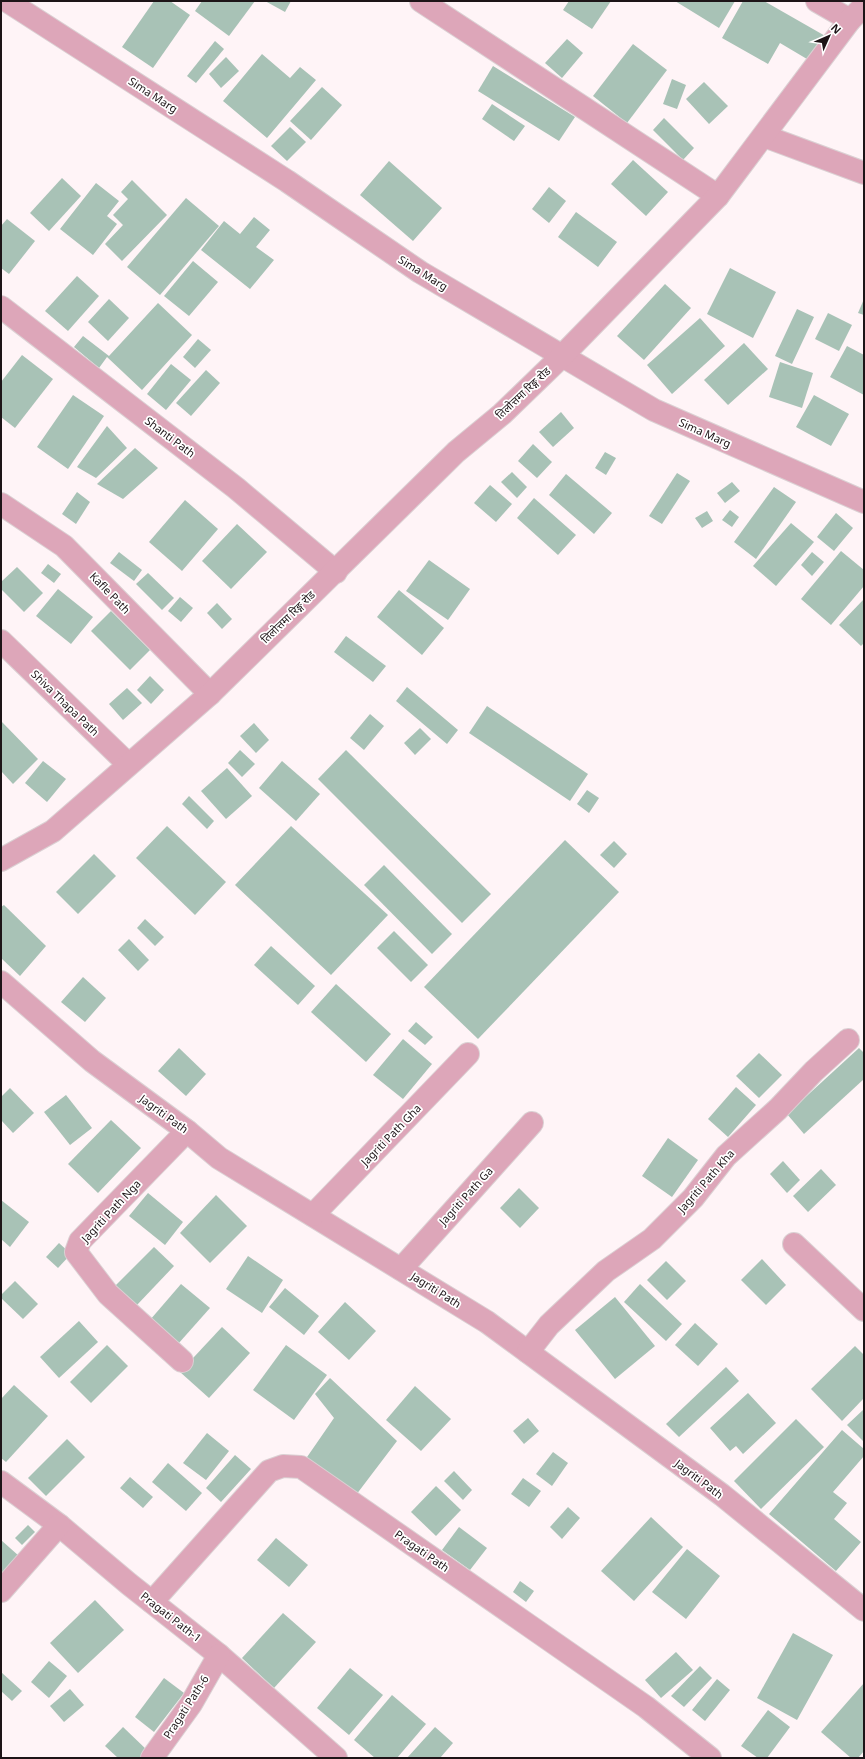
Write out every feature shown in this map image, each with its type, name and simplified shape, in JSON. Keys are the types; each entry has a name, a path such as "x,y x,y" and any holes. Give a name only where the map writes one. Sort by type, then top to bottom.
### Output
{"street":[{"name":"Sima Marg","path":"7,1 287,181 420,272 654,410 864,502"},
{"path":"421,1 718,196"},
{"path":"817,1 857,13"},
{"name":"तिलोत्तमा रिङ्ग रोड","path":"1,860 53,831 210,694 336,572 456,452 502,414 562,356 718,196 857,13"},
{"path":"764,136 864,173"},
{"name":"Shanti Path","path":"1,307 236,488 336,572"},
{"name":"Kafle Path","path":"1,504 64,546 210,694"},
{"name":"Shiva Thapa Path","path":"1,641 128,764"},
{"name":"Jagriti Path","path":"1,982 92,1061 187,1131 219,1158 487,1322 722,1496 864,1610"},
{"name":"Jagriti Path Kha","path":"528,1352 549,1325 606,1271 652,1239 693,1198 726,1156 778,1109 814,1071 848,1040"},
{"name":"Jagriti Path Gha","path":"313,1215 468,1054"},
{"name":"Jagriti Path Ga","path":"401,1269 532,1123"},
{"name":"Jagriti Path Nga","path":"182,1361 108,1294 76,1252 80,1241 187,1131"},
{"path":"794,1244 864,1310"},
{"name":"Pragati Path","path":"152,1602 269,1471 283,1466 301,1467 646,1706 710,1758"},
{"name":"Pragati Path-1","path":"1,1482 59,1526 152,1602 219,1654 330,1756"},
{"path":"1,1591 59,1526"},
{"name":"Pragati Path-6","path":"152,1758 191,1704 219,1654"}],"building":[{"path":"154,1 170,1 190,15 153,68 122,47"},
{"path":"202,1 255,1 229,36 195,11"},
{"path":"265,1 291,1 285,12"},
{"path":"569,1 611,1 592,29 563,10"},
{"path":"675,1 735,1 719,28"},
{"path":"743,1 764,1 827,37 812,62 780,43 768,64 722,38"},
{"path":"567,39 583,53 562,78 545,63"},
{"path":"215,41 224,49 196,83 187,76"},
{"path":"633,44 667,70 627,123 593,96"},
{"path":"262,54 290,78 300,67 316,80 267,138 223,101"},
{"path":"226,57 239,71 221,88 209,74"},
{"path":"493,66 575,117 559,141 478,91"},
{"path":"672,79 686,85 677,109 663,104"},
{"path":"704,82 728,106 709,124 686,99"},
{"path":"322,87 342,105 311,140 290,121"},
{"path":"492,104 525,126 514,141 482,119"},
{"path":"664,118 694,148 683,160 653,130"},
{"path":"290,127 306,142 287,161 271,146"},
{"path":"633,160 668,192 646,216 611,184"},
{"path":"389,161 442,208 413,241 360,195"},
{"path":"62,178 81,196 49,231 30,213"},
{"path":"132,180 167,215 122,261 105,244 123,225 113,215 128,199 121,192"},
{"path":"96,183 119,201 107,216 117,224 93,255 60,229"},
{"path":"549,187 566,201 549,223 532,209"},
{"path":"186,198 219,226 160,295 127,267"},
{"path":"576,212 617,242 598,267 558,237"},
{"path":"254,217 270,230 256,247 274,260 250,289 201,250 224,221 240,234"},
{"path":"7,219 35,241 9,274 1,268 1,226"},
{"path":"193,261 218,282 189,316 164,296"},
{"path":"730,268 776,292 753,338 707,314"},
{"path":"77,276 99,296 68,331 45,311"},
{"path":"665,284 691,308 644,360 617,336"},
{"path":"109,299 129,318 108,341 88,322"},
{"path":"864,299 864,315 858,313"},
{"path":"158,303 192,335 142,390 107,357 99,368 74,347 83,336 109,356"},
{"path":"797,309 814,317 792,364 775,356"},
{"path":"828,313 852,325 839,351 815,339"},
{"path":"700,318 725,346 672,394 647,365"},
{"path":"198,339 211,350 195,368 183,357"},
{"path":"744,343 768,369 728,405 704,380"},
{"path":"847,346 864,355 864,395 830,377"},
{"path":"22,355 53,379 15,428 1,417 1,382"},
{"path":"780,362 813,373 802,408 769,397"},
{"path":"171,364 191,380 166,410 147,394"},
{"path":"206,370 220,383 191,416 176,403"},
{"path":"73,395 104,416 68,469 37,447"},
{"path":"814,395 849,414 831,446 796,427"},
{"path":"561,412 574,428 553,447 539,432"},
{"path":"107,426 127,448 96,478 77,467"},
{"path":"533,444 552,462 537,478 518,461"},
{"path":"135,448 158,468 123,499 97,484"},
{"path":"605,452 616,458 606,475 595,468"},
{"path":"512,472 527,487 517,498 501,482"},
{"path":"677,473 690,481 662,524 649,516"},
{"path":"566,474 612,513 594,534 549,495"},
{"path":"732,482 740,491 725,503 717,493"},
{"path":"490,485 512,504 496,522 474,503"},
{"path":"774,487 796,502 756,559 734,542"},
{"path":"77,492 90,502 76,524 62,514"},
{"path":"534,498 576,535 558,555 517,518"},
{"path":"185,500 218,529 182,571 149,542"},
{"path":"730,510 739,517 732,527 722,520"},
{"path":"707,511 713,521 702,528 695,518"},
{"path":"836,513 853,528 834,551 817,537"},
{"path":"791,523 814,542 776,586 753,566"},
{"path":"237,524 267,552 231,589 202,561"},
{"path":"841,551 864,570 864,586 831,625 801,599"},
{"path":"119,552 142,570 134,581 110,563"},
{"path":"812,552 824,562 812,576 801,565"},
{"path":"429,560 470,589 448,620 406,591"},
{"path":"48,564 61,574 54,583 41,573"},
{"path":"17,567 43,593 24,612 1,589 1,582"},
{"path":"148,573 174,598 162,610 136,584"},
{"path":"58,589 93,617 71,644 36,616"},
{"path":"399,590 444,628 422,655 377,617"},
{"path":"180,597 193,608 181,622 168,611"},
{"path":"864,599 864,643 861,646 839,625"},
{"path":"217,603 232,619 222,629 207,613"},
{"path":"111,611 150,650 130,670 91,631"},
{"path":"346,636 386,666 373,682 334,652"},
{"path":"150,676 164,690 151,704 137,690"},
{"path":"407,687 458,730 447,744 396,701"},
{"path":"127,688 142,703 123,720 109,704"},
{"path":"487,706 588,774 570,801 469,733"},
{"path":"370,714 384,726 364,750 350,738"},
{"path":"1,721 38,759 13,784 1,771"},
{"path":"254,723 269,740 256,753 240,736"},
{"path":"420,728 431,739 415,755 404,743"},
{"path":"240,750 255,764 242,777 228,763"},
{"path":"346,750 491,894 462,923 318,779"},
{"path":"43,761 66,779 47,802 25,783"},
{"path":"282,761 320,794 296,821 259,788"},
{"path":"227,768 252,796 226,819 201,791"},
{"path":"587,790 599,798 589,813 577,804"},
{"path":"189,796 214,821 207,829 182,804"},
{"path":"167,826 226,882 195,915 136,858"},
{"path":"291,826 388,915 331,975 235,885"},
{"path":"565,840 619,892 478,1039 424,987"},
{"path":"614,841 627,854 614,868 600,855"},
{"path":"94,854 116,876 78,914 56,892"},
{"path":"384,865 452,934 432,954 364,885"},
{"path":"4,905 46,946 20,976 1,958 1,907"},
{"path":"145,919 164,937 155,946 137,928"},
{"path":"394,931 428,965 411,982 377,948"},
{"path":"129,939 149,960 138,971 118,950"},
{"path":"271,946 315,986 298,1005 254,965"},
{"path":"83,977 106,998 85,1022 61,1002"},
{"path":"336,984 391,1034 366,1062 311,1012"},
{"path":"416,1022 433,1037 425,1045 408,1031"},
{"path":"403,1039 432,1064 403,1099 373,1075"},
{"path":"179,1048 206,1074 186,1096 158,1071"},
{"path":"859,1048 864,1053 864,1079 804,1134 787,1114"},
{"path":"759,1053 782,1075 759,1098 736,1076"},
{"path":"736,1087 756,1105 728,1137 708,1119"},
{"path":"10,1088 34,1113 13,1133 1,1120 1,1097"},
{"path":"66,1095 92,1128 70,1145 44,1112"},
{"path":"111,1120 141,1148 98,1193 68,1164"},
{"path":"668,1138 698,1160 672,1197 642,1176"},
{"path":"783,1161 800,1180 787,1193 770,1174"},
{"path":"821,1169 836,1185 808,1212 793,1196"},
{"path":"519,1188 539,1208 520,1228 500,1208"},
{"path":"148,1193 183,1222 165,1245 129,1216"},
{"path":"216,1195 247,1226 210,1263 180,1233"},
{"path":"1,1200 29,1222 10,1247 1,1239"},
{"path":"59,1243 71,1254 58,1268 46,1257"},
{"path":"154,1247 174,1266 136,1306 115,1286"},
{"path":"248,1256 283,1280 262,1313 226,1289"},
{"path":"762,1259 786,1285 766,1305 741,1280"},
{"path":"666,1261 686,1281 667,1300 647,1280"},
{"path":"15,1281 38,1304 23,1319 1,1298 1,1295"},
{"path":"181,1284 210,1308 178,1344 150,1320"},
{"path":"640,1284 682,1324 666,1341 624,1302"},
{"path":"285,1288 319,1316 304,1335 269,1307"},
{"path":"615,1297 655,1346 615,1379 575,1330"},
{"path":"345,1302 376,1331 349,1360 318,1332"},
{"path":"79,1321 98,1342 59,1378 40,1357"},
{"path":"695,1323 718,1344 698,1366 675,1345"},
{"path":"222,1327 250,1353 209,1398 180,1372"},
{"path":"107,1345 128,1366 91,1403 70,1382"},
{"path":"286,1345 327,1375 294,1420 253,1390"},
{"path":"855,1346 864,1355 864,1398 842,1421 811,1389"},
{"path":"726,1367 739,1381 679,1437 666,1424"},
{"path":"330,1378 397,1441 356,1495 305,1460 334,1418 315,1394"},
{"path":"14,1385 48,1416 6,1462 1,1458 1,1399"},
{"path":"415,1386 451,1419 421,1451 386,1420"},
{"path":"748,1393 776,1423 743,1454 736,1446 730,1451 710,1428"},
{"path":"864,1409 864,1442 847,1425"},
{"path":"528,1418 539,1431 524,1444 513,1431"},
{"path":"796,1419 824,1447 761,1509 734,1481"},
{"path":"842,1430 864,1449 864,1456 833,1492 847,1503 834,1519 861,1542 836,1571 769,1514"},
{"path":"207,1433 229,1451 206,1480 183,1463"},
{"path":"67,1439 85,1457 46,1496 28,1478"},
{"path":"553,1452 568,1463 552,1486 536,1474"},
{"path":"235,1455 251,1469 221,1502 206,1488"},
{"path":"168,1463 202,1493 186,1511 152,1482"},
{"path":"454,1471 472,1490 463,1500 444,1481"},
{"path":"130,1477 153,1497 143,1508 120,1488"},
{"path":"523,1478 541,1491 529,1507 511,1494"},
{"path":"436,1486 461,1510 436,1536 411,1512"},
{"path":"568,1507 580,1518 562,1539 550,1527"},
{"path":"651,1517 683,1547 634,1601 601,1571"},
{"path":"28,1525 35,1532 22,1545 15,1538"},
{"path":"459,1527 487,1548 470,1570 442,1550"},
{"path":"276,1538 308,1565 289,1587 257,1560"},
{"path":"1,1540 19,1556 1,1576"},
{"path":"687,1549 720,1576 686,1619 652,1592"},
{"path":"520,1581 534,1591 526,1602 513,1592"},
{"path":"95,1600 124,1630 78,1673 50,1643"},
{"path":"283,1613 316,1642 274,1688 242,1658"},
{"path":"793,1633 833,1655 797,1720 757,1698"},
{"path":"676,1652 693,1670 661,1698 645,1680"},
{"path":"49,1661 67,1676 49,1698 31,1682"},
{"path":"700,1666 712,1678 684,1707 671,1696"},
{"path":"350,1668 383,1695 349,1735 317,1708"},
{"path":"1,1672 22,1691 12,1701 1,1691"},
{"path":"164,1678 184,1693 154,1732 135,1717"},
{"path":"717,1679 730,1690 705,1721 692,1710"},
{"path":"864,1683 864,1751 858,1758 851,1758 821,1732"},
{"path":"70,1689 84,1705 64,1722 50,1706"},
{"path":"392,1695 426,1724 397,1758 375,1758 354,1740"},
{"path":"768,1710 790,1727 767,1758 758,1758 741,1746"},
{"path":"123,1727 149,1752 143,1758 118,1758 105,1746"},
{"path":"435,1727 453,1743 440,1758 407,1758"}]}
